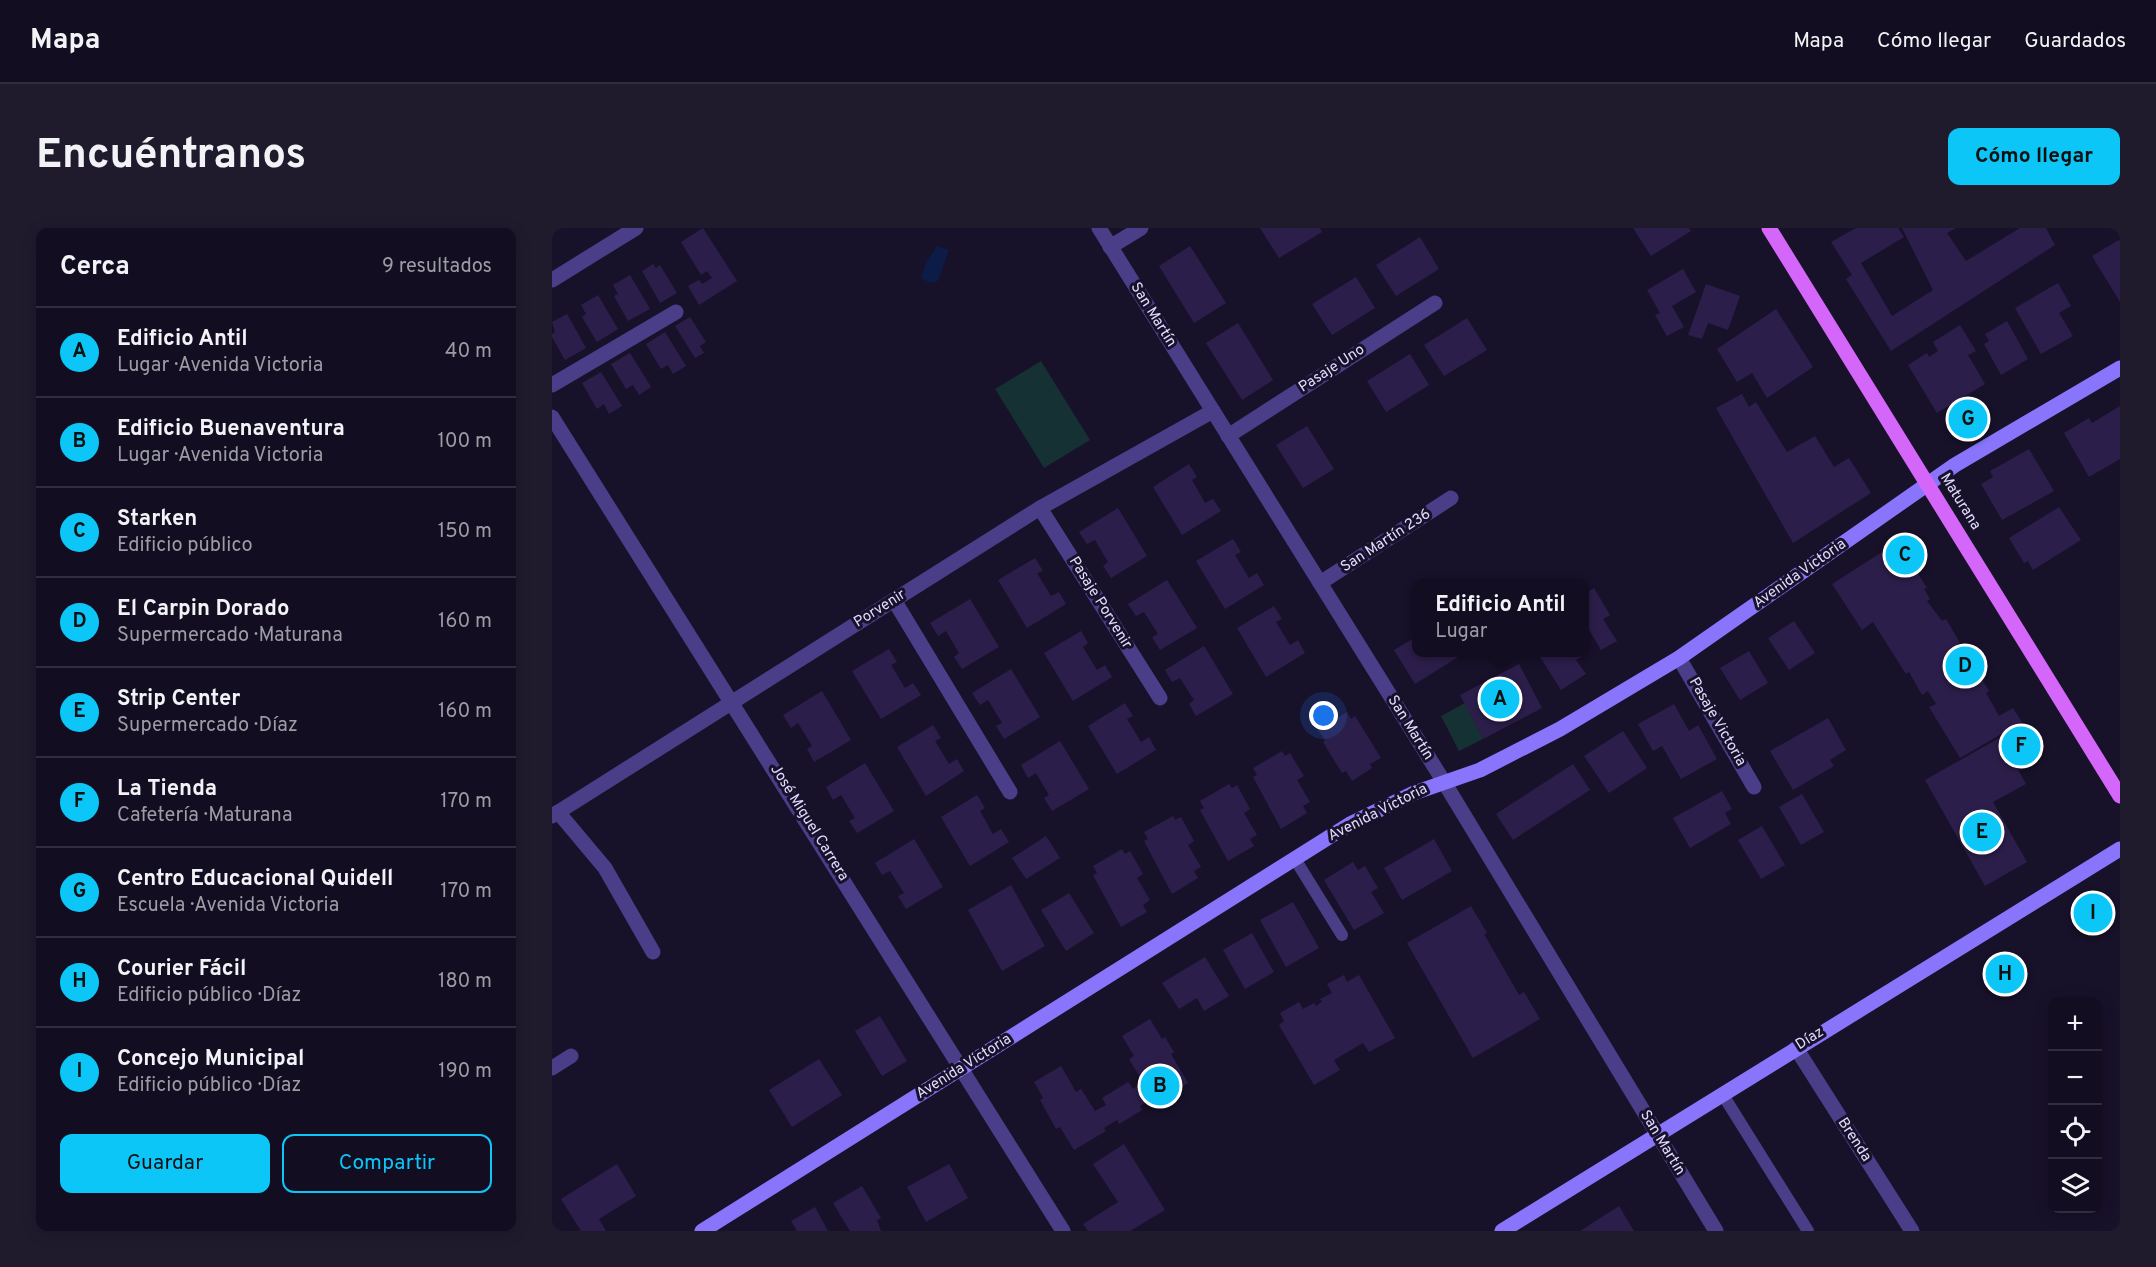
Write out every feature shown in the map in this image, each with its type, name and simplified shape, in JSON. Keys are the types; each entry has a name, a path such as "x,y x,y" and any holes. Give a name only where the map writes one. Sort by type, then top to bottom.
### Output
{"main road":[{"name":"Maturana","path":"1769,228 2120,796"}],"street":[{"path":"552,279 636,228"},
{"name":"San Martín","path":"1099,228 1443,782 1716,1231"},
{"path":"1110,247 1141,228"},
{"name":"Pasaje Uno","path":"1228,436 1435,303"},
{"path":"552,385 676,312"},
{"name":"Avenida Victoria","path":"702,1231 1350,824 1414,793 1507,758 1679,658 1963,460 2120,368"},
{"name":"Porvenir","path":"555,814 1040,508 1213,411"},
{"name":"José Miguel Carrera","path":"552,417 1063,1231"},
{"name":"San Martín 236","path":"1320,583 1451,498"},
{"name":"Pasaje Porvenir","path":"1040,508 1160,699"},
{"path":"894,600 1010,792"},
{"name":"Pasaje Victoria","path":"1679,658 1754,787"},
{"path":"555,814 605,868 653,952"},
{"name":"Díaz","path":"1502,1231 2120,849"},
{"name":"Brenda","path":"1796,1048 1912,1231"},
{"path":"552,1068 571,1056"}],"lane":[{"path":"1295,859 1342,935"},
{"path":"1723,1095 1808,1231"}],"green space":[{"path":"1041,361 1090,440 1044,468 995,389"},
{"path":"1465,703 1483,739 1459,751 1441,716"}],"water":[{"path":"937,246 949,250 938,281 930,283 921,278 926,262"}],"building":[{"path":"703,228 737,281 699,305 688,286 699,280 702,284 712,278 707,271 701,275 681,242"},
{"path":"1260,228 1320,228 1322,232 1279,258"},
{"path":"1633,228 1689,228 1691,231 1651,256"},
{"path":"1856,228 1898,228 1904,237 1861,263 1892,316 1933,290 1902,228 1956,228 1947,233 1966,261 2020,228 2046,228 2055,245 1891,351 1846,279 1852,275 1831,242"},
{"path":"1420,237 1439,269 1396,296 1376,265"},
{"path":"2120,241 2120,302 2092,256"},
{"path":"1190,246 1226,303 1194,323 1159,266"},
{"path":"653,264 656,268 660,265 677,293 660,303 642,271"},
{"path":"1683,269 1696,292 1672,306 1684,327 1667,336 1655,315 1660,313 1647,290"},
{"path":"630,275 650,309 628,321 614,296 618,294 613,285"},
{"path":"1356,277 1375,308 1332,335 1312,304"},
{"path":"2058,283 2071,306 2059,313 2073,336 2041,354 2015,308"},
{"path":"1706,284 1740,296 1728,330 1708,323 1702,339 1688,335"},
{"path":"598,295 618,329 597,342 582,317 586,314 581,305"},
{"path":"1776,309 1813,367 1767,398 1752,373 1737,382 1717,349"},
{"path":"567,314 586,348 565,360 552,337 555,332 552,322"},
{"path":"690,317 706,342 700,346 704,353 695,358 675,326"},
{"path":"1467,318 1487,350 1444,376 1424,345"},
{"path":"2007,321 2028,359 2001,375 1984,344 1989,341 1985,334"},
{"path":"1238,323 1273,380 1242,400 1206,343"},
{"path":"1960,325 1976,351 1968,355 1985,384 1937,413 1908,365 1927,353 1929,357 1938,351 1933,342"},
{"path":"665,332 686,366 673,374 668,365 661,369 646,344"},
{"path":"630,353 651,387 639,395 633,385 626,389 611,364"},
{"path":"1410,354 1429,385 1386,412 1367,381"},
{"path":"601,372 622,406 609,414 604,404 597,409 582,383"},
{"path":"1742,394 1749,407 1756,402 1787,452 1815,436 1834,467 1849,458 1871,493 1793,543 1716,408"},
{"path":"2120,406 2120,459 2089,477 2064,433 2089,418 2092,423"},
{"path":"1307,426 1334,469 1303,488 1276,445"},
{"path":"2029,449 2054,491 2002,520 1981,484 1993,477 1990,471"},
{"path":"1189,464 1197,477 1192,480 1205,503 1213,499 1221,511 1182,535 1153,487"},
{"path":"2059,507 2081,540 2033,570 2028,561 2024,563 2009,538"},
{"path":"1118,508 1147,556 1111,578 1103,566 1108,562 1095,540 1087,544 1079,532"},
{"path":"1233,539 1241,552 1235,555 1249,578 1257,573 1264,585 1225,609 1196,561"},
{"path":"1898,542 1927,588 1924,589 1930,599 1927,601 1942,621 1946,619 1960,643 1955,646 1961,655 1966,652 1989,691 1986,693 1999,716 2013,708 2022,722 1960,758 1929,707 1936,704 1928,691 1922,695 1909,672 1906,674 1873,622 1862,630 1832,584"},
{"path":"1035,558 1043,571 1037,573 1051,596 1059,592 1066,604 1027,628 998,580"},
{"path":"1167,580 1197,628 1160,650 1152,637 1158,634 1144,612 1136,616 1128,604"},
{"path":"1594,588 1610,615 1603,619 1617,641 1601,650 1589,630 1589,591"},
{"path":"970,599 999,647 962,669 954,657 959,653 946,631 938,636 930,623"},
{"path":"1274,606 1282,619 1276,622 1290,645 1298,640 1305,653 1266,677 1237,628"},
{"path":"1794,621 1815,653 1789,670 1768,638"},
{"path":"1081,631 1088,643 1083,647 1097,670 1105,665 1112,677 1073,701 1044,653"},
{"path":"1412,639 1412,657 1458,657 1415,684 1394,650"},
{"path":"1204,646 1233,694 1196,716 1189,704 1194,700 1180,678 1172,682 1165,670"},
{"path":"889,649 897,662 891,665 905,688 913,683 921,695 881,719 852,671"},
{"path":"1749,651 1768,683 1740,700 1720,668"},
{"path":"1540,657 1581,657 1576,660 1586,674 1561,690"},
{"path":"1519,664 1542,708 1483,739 1460,695"},
{"path":"1011,669 1040,717 1004,739 996,726 1002,723 988,700 980,705 972,693"},
{"path":"822,691 851,740 814,762 807,749 812,746 798,723 791,728 783,715"},
{"path":"1125,703 1133,716 1127,719 1141,742 1149,737 1156,750 1117,774 1088,726"},
{"path":"1674,704 1689,731 1698,725 1717,759 1681,779 1662,746 1653,751 1638,724"},
{"path":"1347,712 1351,719 1355,716 1381,758 1370,764 1372,768 1352,781 1346,771 1342,773 1318,730"},
{"path":"1828,718 1846,750 1830,760 1834,766 1793,790 1770,751"},
{"path":"2024,724 2037,747 2013,760 2026,784 1993,802 2027,862 1985,886 1925,780"},
{"path":"933,725 941,738 935,741 949,764 957,759 964,771 926,796 897,747"},
{"path":"1623,731 1647,768 1609,793 1584,756"},
{"path":"1060,741 1089,789 1052,811 1044,798 1049,795 1036,773 1028,778 1021,765"},
{"path":"1282,751 1285,756 1290,753 1304,776 1297,780 1310,802 1303,806 1307,813 1281,829 1253,777 1257,775 1253,768"},
{"path":"865,763 894,811 857,833 849,821 855,818 841,795 833,800 826,787"},
{"path":"1573,764 1590,790 1513,840 1496,814"},
{"path":"1229,784 1232,788 1237,785 1250,809 1244,813 1257,835 1250,839 1254,846 1228,861 1200,810 1204,808 1200,801"},
{"path":"1722,791 1732,809 1725,813 1731,824 1690,848 1673,818"},
{"path":"1802,794 1824,832 1801,845 1779,807"},
{"path":"977,795 985,808 980,811 993,834 1001,829 1009,842 970,866 941,817"},
{"path":"1173,816 1175,820 1181,817 1194,841 1188,845 1201,867 1194,871 1198,878 1172,894 1144,841 1148,839 1144,832"},
{"path":"1762,826 1785,865 1761,879 1738,840"},
{"path":"1046,836 1060,858 1026,879 1012,858"},
{"path":"914,839 943,887 906,909 898,896 904,893 890,871 882,875 875,863"},
{"path":"1434,839 1452,871 1402,900 1384,868"},
{"path":"1122,849 1125,854 1130,851 1143,874 1137,878 1150,900 1143,905 1147,912 1121,927 1093,875 1097,873 1093,866"},
{"path":"1353,862 1358,870 1365,866 1378,888 1371,892 1384,913 1354,930 1324,880"},
{"path":"1011,885 1045,946 1002,971 968,910"},
{"path":"1069,893 1094,933 1066,951 1041,910"},
{"path":"1293,902 1319,948 1286,967 1260,920"},
{"path":"1471,906 1487,933 1484,934 1519,995 1524,992 1540,1019 1473,1058 1407,943"},
{"path":"1252,933 1274,972 1245,989 1223,950"},
{"path":"1205,957 1229,996 1204,1011 1197,998 1179,1009 1162,983"},
{"path":"1344,975 1347,982 1359,975 1395,1038 1369,1052 1363,1043 1334,1060 1340,1070 1314,1085 1279,1025 1284,1021 1280,1013 1299,1002 1303,1009 1314,1003 1316,1006 1322,1002 1320,999 1332,993 1327,984"},
{"path":"880,1016 907,1061 882,1076 855,1031"},
{"path":"1150,1019 1162,1039 1165,1037 1174,1052 1171,1054 1188,1083 1155,1102 1153,1098 1140,1106 1142,1110 1119,1124 1117,1120 1104,1128 1106,1131 1074,1150 1060,1127 1056,1129 1040,1100 1043,1098 1034,1082 1061,1066 1076,1092 1081,1089 1095,1111 1106,1105 1102,1098 1128,1082 1133,1089 1143,1082 1129,1059 1134,1056 1122,1036"},
{"path":"819,1059 842,1095 792,1127 769,1090"},
{"path":"1124,1144 1165,1210 1130,1231 1088,1231 1083,1224 1118,1202 1093,1164"},
{"path":"617,1164 636,1196 599,1219 606,1231 581,1231 561,1199"},
{"path":"949,1164 968,1198 926,1222 907,1187"},
{"path":"862,1186 881,1218 877,1220 881,1231 850,1231 833,1203"},
{"path":"1619,1206 1634,1231 1580,1231"},
{"path":"815,1207 828,1231 797,1231 791,1221"}],"place":[{"name":"Centro Educacional Quidell","path":"1968,419"},
{"name":"Starken","path":"1905,555"},
{"name":"El Carpin Dorado","path":"1965,666"},
{"name":"Edificio Antil","path":"1500,699"},
{"name":"La Tienda","path":"2021,746"},
{"name":"Strip Center","path":"1982,832"},
{"name":"Concejo Municipal","path":"2093,913"},
{"name":"Courier Fácil","path":"2005,974"},
{"name":"Edificio Buenaventura","path":"1160,1086"}]}
